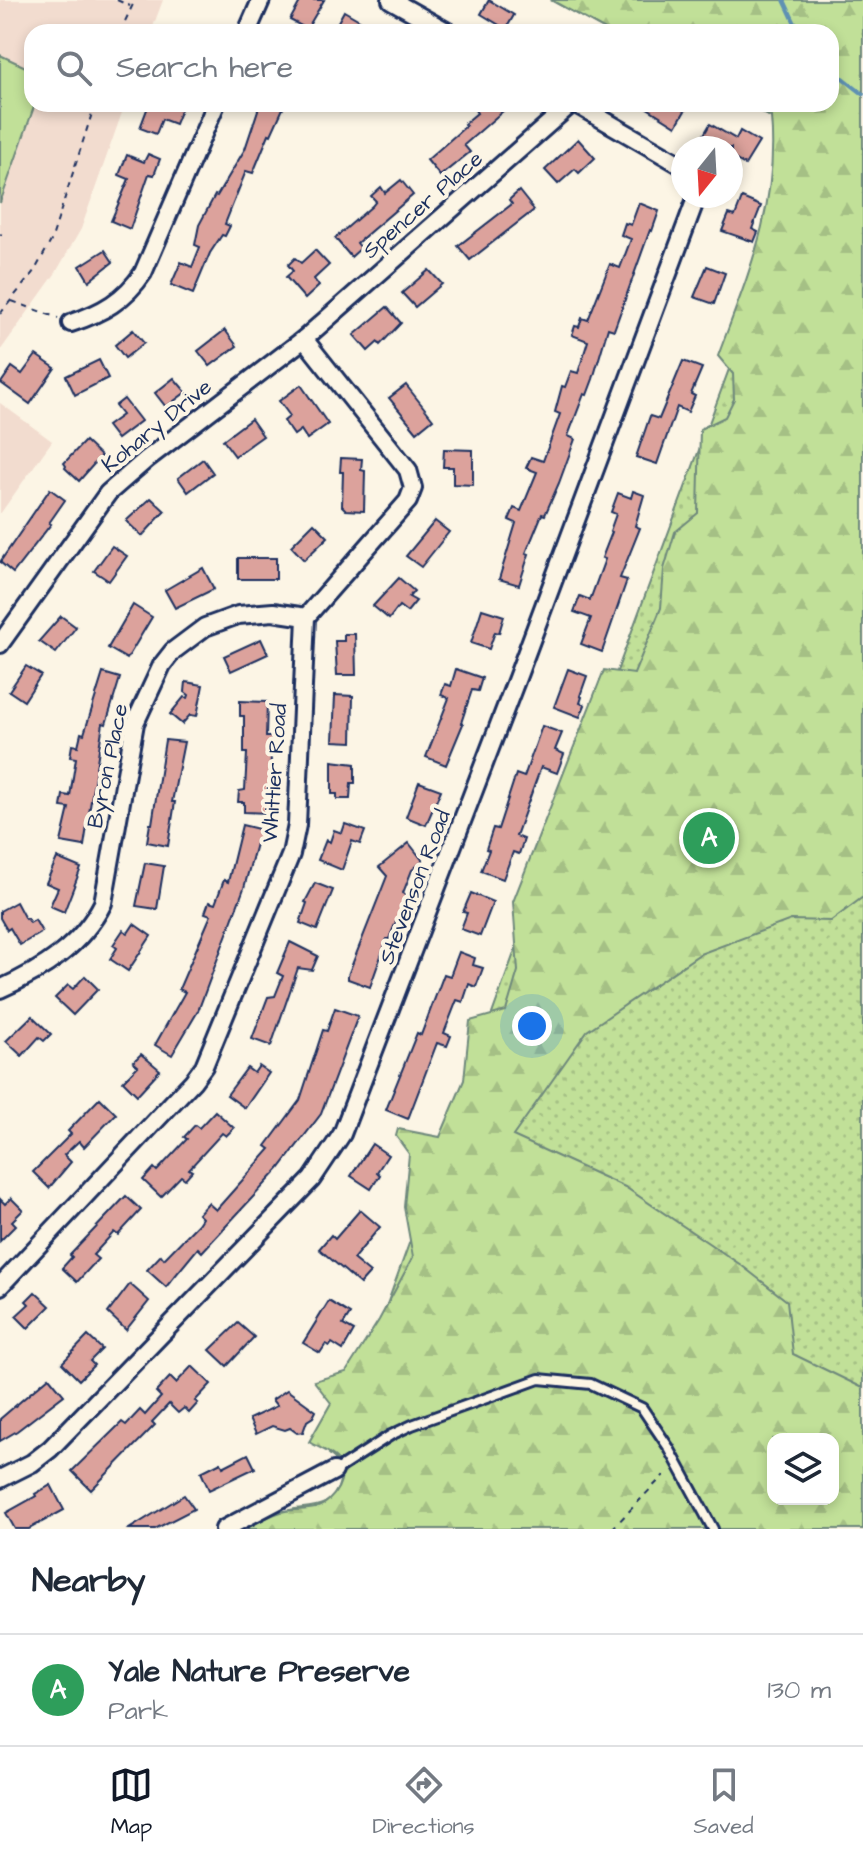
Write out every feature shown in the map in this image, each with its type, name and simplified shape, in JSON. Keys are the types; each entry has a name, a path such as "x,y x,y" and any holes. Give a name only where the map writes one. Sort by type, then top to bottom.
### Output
{"street":[{"path":"250,24 261,0"},
{"path":"391,0 434,24"},
{"path":"71,323 117,302 131,290 143,273 213,112"},
{"name":"Spencer Place","path":"304,339 564,112"},
{"path":"587,112 671,159"},
{"name":"Stevenson Road","path":"0,1479 32,1463 50,1449 312,1179 342,1134 693,208"},
{"path":"304,339 408,470 413,488 408,501 306,617"},
{"name":"Kohary Drive","path":"0,644 108,493 147,459 304,339"},
{"name":"Byron Place","path":"0,989 49,963 78,941 93,924 103,903 135,723 153,680 173,651 205,627 238,615 273,612 306,617"},
{"name":"Whittier Road","path":"0,1286 193,1081 216,1041 291,854 297,825 306,617"},
{"path":"224,1529 334,1471"}],"lane":[{"path":"334,1471 412,1425 539,1379 591,1384 642,1408 669,1448 713,1529"}],"path":[{"path":"117,0 132,7"},
{"path":"124,24 135,0"},
{"path":"0,314 35,270 51,241 92,112"},
{"path":"10,301 71,323"},
{"path":"612,1529 664,1475"}],"shaded area":[{"path":"0,0 163,0 154,24 24,24 24,112 122,112 81,229 55,274 0,351"},
{"path":"0,403 52,441 0,514"}],"green space":[{"path":"551,0 863,0 863,1529 244,1529 278,1513 324,1503 336,1491 341,1477 340,1469 338,1462 329,1454 351,1404 577,779 814,140 761,112 839,112 839,24 594,24"},
{"path":"551,0 863,0 863,897 831,921 791,920 700,954 587,1031 513,1136 625,1187 741,1265 787,1301 793,1354 863,1388 863,1529 244,1529 283,1511 322,1505 338,1488 342,1472 336,1458 309,1442 331,1403 314,1381 346,1372 413,1257 404,1207 409,1154 396,1136 398,1129 440,1137 464,1080 470,1021 506,1011 518,971 513,902 604,670 634,674 661,608 664,569 675,532 698,513 700,429 725,417 734,399 733,374 718,356 759,239 766,210 772,149 771,117 761,112 839,112 839,24 594,24"},
{"path":"0,55 24,66 24,112 32,112 0,203"}],"building":[{"path":"301,0 324,0 310,24 298,24 290,20"},
{"path":"489,0 514,15 509,24 498,24 481,14"},
{"path":"344,11 366,24 337,24"},
{"path":"146,112 180,112 175,124 162,119 156,134 140,128"},
{"path":"257,112 281,112 253,173 246,171 225,224 230,226 210,253 193,294 171,285 181,262 192,267 200,247 195,245 199,225 245,149"},
{"path":"502,112 464,145 470,152 440,176 427,160 477,113"},
{"path":"654,112 684,112 676,126"},
{"path":"710,124 731,136 703,136"},
{"path":"740,131 759,142 745,165 743,136 738,136"},
{"path":"578,139 595,158 579,173 575,169 558,184 545,170"},
{"path":"148,154 160,159 154,175 149,174 130,229 111,221 129,179 119,175 127,155 144,162"},
{"path":"401,180 413,195 357,243 361,248 351,257 335,238 372,206 376,201 371,196 381,187 385,193"},
{"path":"519,191 534,210 470,260 458,246 512,204 509,200"},
{"path":"743,198 761,206 752,229 758,232 754,242 722,231 729,214 735,216 738,208 743,208"},
{"path":"639,203 659,211 614,330 608,328 593,379 568,436 575,439 559,483 526,553 529,554 519,585 499,579 516,523 509,520 514,508 521,511 537,472 526,468 531,457 543,461 560,414 555,412 562,386 565,387 571,371 578,373 588,341 572,335 575,326 579,327 582,318 588,320 610,264 620,268 631,239 621,235 625,223 631,225"},
{"path":"105,250 113,262 89,281 80,266"},
{"path":"315,250 329,265 314,279 319,286 305,299 286,277 293,271 288,265 295,258 301,263"},
{"path":"707,266 725,273 714,304 694,297"},
{"path":"429,270 442,284 415,307 402,293"},
{"path":"387,307 401,323 380,345 378,342 368,351 354,335"},
{"path":"133,330 144,343 125,358 115,345"},
{"path":"225,330 237,346 210,366 198,351"},
{"path":"36,355 55,368 30,404 1,383 12,367 22,374"},
{"path":"99,360 108,378 75,395 66,376"},
{"path":"683,361 702,368 691,394 695,396 688,412 677,407 657,464 636,457 650,416 659,419"},
{"path":"174,378 186,392 166,407 155,393"},
{"path":"301,385 328,424 307,439 301,430 294,435 284,421 290,416 279,401"},
{"path":"406,385 433,419 417,432 389,398"},
{"path":"124,399 141,421 117,439 107,426 122,415 115,406"},
{"path":"251,419 263,436 235,456 223,440"},
{"path":"85,441 101,456 79,481 65,468 64,463"},
{"path":"444,449 473,450 473,485 453,484 453,467 443,467"},
{"path":"341,458 362,459 361,470 365,471 364,511 346,510 342,506"},
{"path":"203,459 213,473 188,492 178,478"},
{"path":"50,489 65,500 51,524 13,573 0,562"},
{"path":"633,491 644,495 635,526 640,528 620,578 627,580 602,652 581,644 591,618 574,612 580,596 590,600 605,559 602,558 616,514 611,512 618,493 631,498"},
{"path":"151,498 165,511 142,536 126,521"},
{"path":"435,521 449,532 421,567 406,556"},
{"path":"314,523 328,537 304,560 291,546"},
{"path":"112,546 127,556 109,581 94,571"},
{"path":"238,558 276,558 276,579 238,579"},
{"path":"203,568 214,589 175,608 165,590"},
{"path":"399,578 414,591 409,597 416,601 407,612 399,606 389,619 373,606"},
{"path":"133,605 152,617 127,659 108,648"},
{"path":"482,609 504,616 499,633 495,632 489,649 471,643"},
{"path":"61,616 76,627 56,653 39,641"},
{"path":"344,634 355,634 356,675 337,675 335,641 344,641"},
{"path":"261,639 268,654 231,671 224,656"},
{"path":"26,666 41,675 24,701 9,691"},
{"path":"456,669 482,678 478,691 472,690 463,724 446,765 426,757 449,698 441,695 445,684 451,686"},
{"path":"568,669 587,676 580,696 580,703 585,705 580,717 554,707"},
{"path":"103,673 120,678 106,724 103,723 84,846 61,842 69,808 61,807 63,795 70,796 76,758 70,757 72,745 78,746 81,733 84,734"},
{"path":"186,682 203,685 197,716 190,715 182,724 170,714 184,697 188,698"},
{"path":"335,695 353,696 352,742 333,741"},
{"path":"240,701 267,702 266,737 272,737 268,813 244,812 244,802 238,802 239,791 245,790 247,753 244,753 244,716 240,716"},
{"path":"542,726 562,733 555,750 564,754 557,773 541,767 516,836 524,839 519,854 513,852 503,879 481,871 489,850 486,849 493,828 498,829 516,774 524,777"},
{"path":"165,740 184,742 172,802 175,802 168,846 147,842"},
{"path":"332,761 355,764 355,783 351,783 350,799 337,799 337,794 332,794"},
{"path":"419,782 441,790 426,825 406,817"},
{"path":"345,824 365,831 360,844 352,841 342,870 318,860 326,840 330,842 334,830 342,833"},
{"path":"242,825 267,831 264,842 257,840 244,888 198,1011 172,1055 155,1045 185,992 179,989 211,915 205,913 209,902 215,904 224,880 228,882"},
{"path":"409,843 423,861 412,870 403,893 407,895 370,987 348,979 348,975 387,876 379,867"},
{"path":"57,858 81,868 64,912 50,906 58,888 46,883"},
{"path":"145,863 164,866 157,909 136,906"},
{"path":"315,883 333,890 317,930 300,923 305,902"},
{"path":"471,893 493,902 480,936 461,929 467,913 463,912"},
{"path":"16,902 25,919 30,923 35,920 42,932 20,945 0,918 0,911"},
{"path":"134,924 151,936 128,971 110,959 117,948 113,945 123,930 128,933"},
{"path":"290,942 318,956 312,970 298,968 271,1046 252,1039 268,997 275,996 283,976 277,973"},
{"path":"459,952 475,958 473,965 483,968 476,987 469,984 463,1002 457,1000 444,1033 451,1036 447,1046 437,1043 408,1119 386,1110 417,1033 421,1035 444,974 450,976"},
{"path":"85,976 98,989 73,1015 55,998 68,985 73,989"},
{"path":"335,1008 358,1016 321,1114 279,1169 202,1252 198,1248 166,1287 147,1270 161,1255 164,1259 198,1224 202,1218 198,1214 208,1203 216,1210 270,1149 266,1146 300,1100 323,1030 327,1031"},
{"path":"32,1016 51,1034 44,1041 39,1037 22,1056 6,1041"},
{"path":"141,1054 160,1070 137,1095 123,1081 138,1066 133,1062"},
{"path":"259,1066 269,1073 245,1108 227,1095 247,1068 254,1073"},
{"path":"100,1098 116,1114 84,1147 79,1141 64,1155 71,1162 49,1188 33,1172 71,1134 68,1131"},
{"path":"215,1111 234,1128 226,1136 222,1133 189,1169 192,1171 185,1179 181,1176 161,1197 143,1180 154,1168 157,1171 187,1139 184,1137 195,1125 199,1128"},
{"path":"372,1144 388,1155 371,1189 351,1176"},
{"path":"126,1196 141,1210 118,1235 114,1232 93,1255 98,1259 77,1282 62,1268 72,1257 70,1255"},
{"path":"11,1198 23,1210 12,1221 16,1225 0,1241 0,1199 5,1204"},
{"path":"360,1210 380,1227 353,1259 370,1273 360,1284 319,1249 331,1235 335,1239"},
{"path":"130,1284 149,1301 126,1330 108,1313"},
{"path":"35,1292 50,1306 28,1328 16,1316 29,1304 26,1301"},
{"path":"329,1301 350,1314 343,1325 354,1331 343,1350 332,1343 330,1346 326,1344 320,1353 303,1343"},
{"path":"238,1323 254,1337 227,1366 210,1350"},
{"path":"88,1336 102,1349 90,1361 94,1365 79,1380 62,1363"},
{"path":"192,1366 211,1384 195,1401 198,1403 189,1413 184,1408 178,1413 169,1404 152,1422 155,1425 91,1490 72,1471 122,1422 126,1425 140,1410 145,1415 161,1397 156,1392 170,1377 176,1383"},
{"path":"49,1377 64,1395 0,1441 0,1419"},
{"path":"287,1390 316,1411 303,1432 272,1426 256,1434 249,1419 277,1406 272,1400"},
{"path":"248,1454 255,1468 209,1490 201,1472 221,1462 223,1467"},
{"path":"51,1485 64,1510 29,1529 15,1529 6,1513"},
{"path":"184,1495 194,1509 155,1529 129,1529"}],"waterway":[{"path":"784,0 795,24"},
{"path":"839,75 863,94"}],"place":[{"name":"Yale Nature Preserve","path":"709,838"}]}
